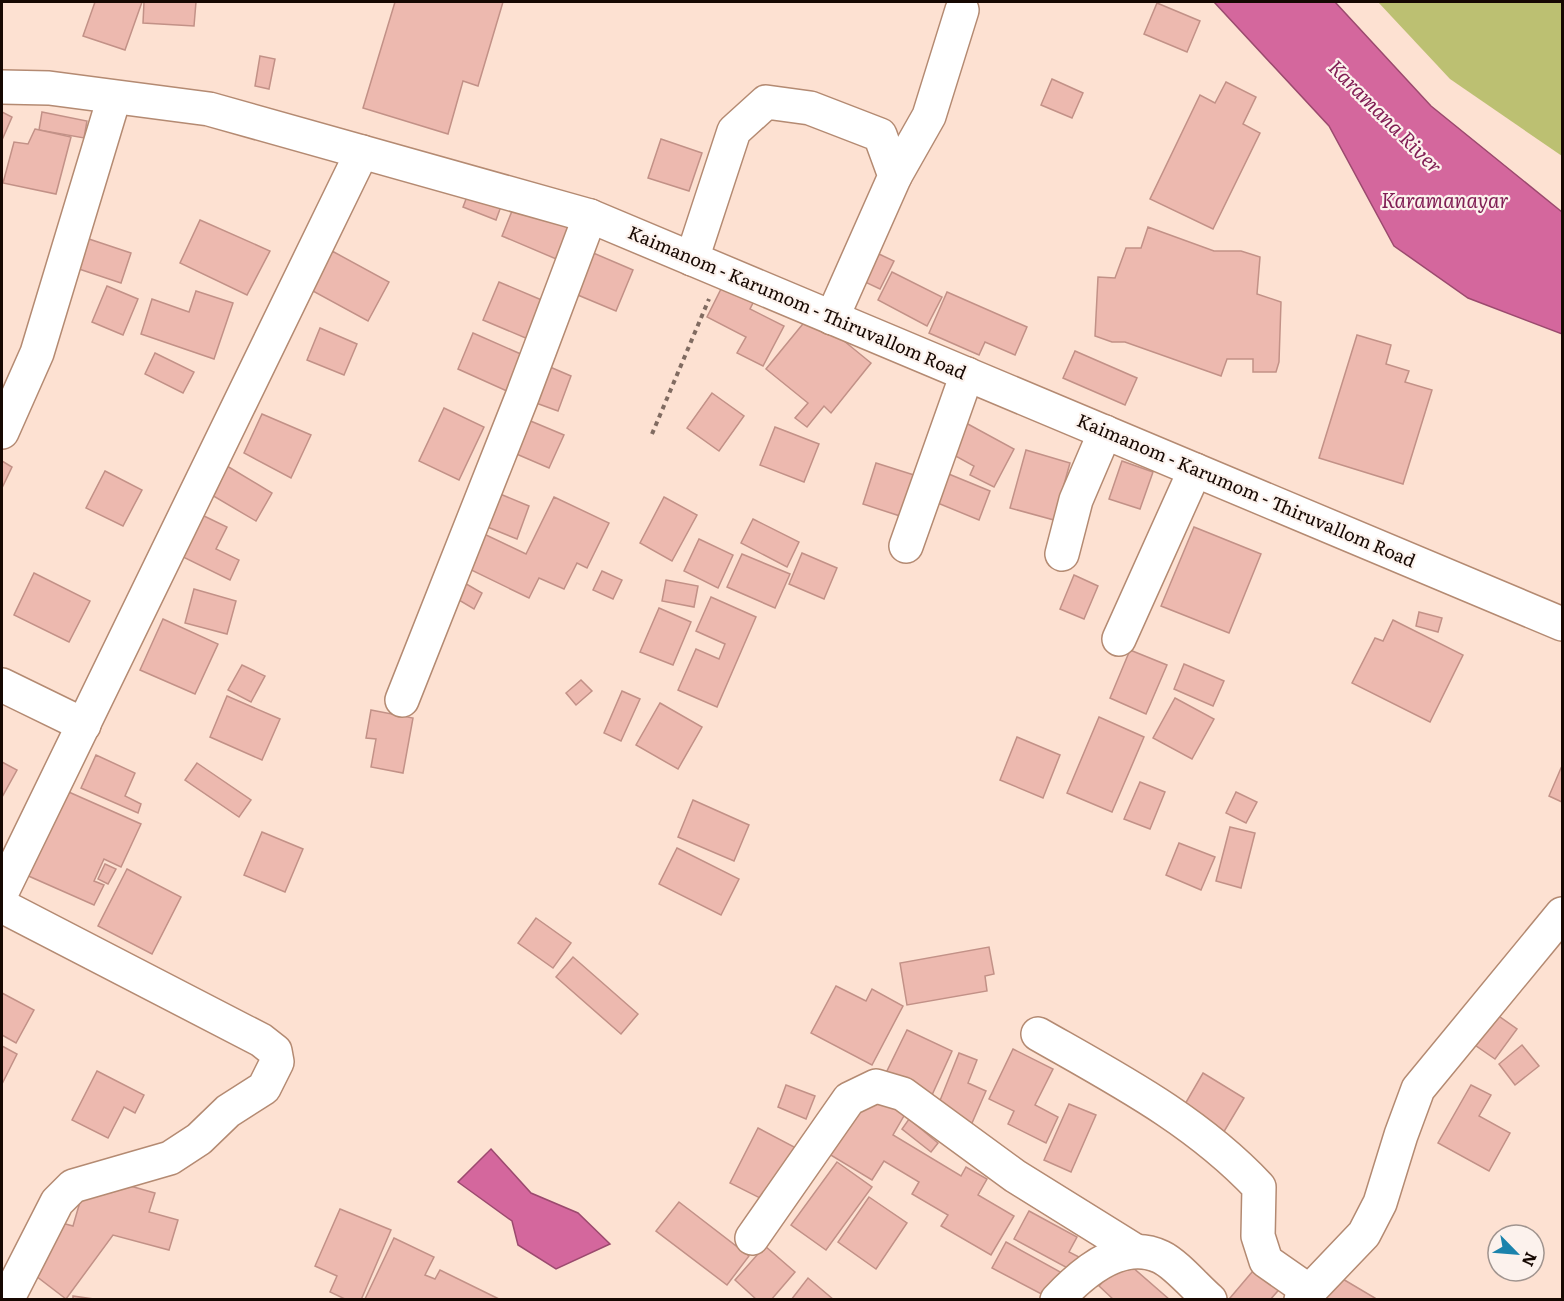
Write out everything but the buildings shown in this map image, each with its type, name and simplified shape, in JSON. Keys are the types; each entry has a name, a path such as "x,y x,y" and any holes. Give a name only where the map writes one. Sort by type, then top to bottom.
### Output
{"street":[{"path":"832,318 896,176 929,116 962,9"},
{"name":"Kaimanom - Karumom - Thiruvallom Road","path":"2,87 49,88 209,109 590,216 1563,624"},
{"path":"2,432 38,353 114,98"},
{"path":"706,265 734,131 766,102 810,108 880,135 896,176"},
{"path":"2,892 362,152"},
{"path":"402,700 518,408 590,216"},
{"path":"906,546 967,374"},
{"path":"1062,554 1076,500 1106,432"},
{"path":"1119,639 1196,470"},
{"path":"2,685 84,725"},
{"path":"2,906 261,1040 275,1051 277,1062 264,1088 228,1111 199,1139 170,1158 73,1186 57,1202 8,1299"},
{"path":"1038,1034 1170,1111 1247,1175 1259,1187 1258,1236 1266,1261 1305,1295 1364,1234 1380,1203 1418,1089 1563,914"},
{"path":"752,1238 849,1099 876,1086 903,1094 1015,1176 1134,1250 1161,1257 1210,1299"},
{"path":"1057,1299 1095,1264 1134,1250"}],"path":[{"path":"652,434 706,265"}],"green space":[{"path":"1378,2 1562,2 1562,156 1450,79"}],"water":[{"name":"Karamanayar","path":"1214,2 1335,2 1431,106 1562,212 1562,334 1468,298 1394,246 1329,126"},
{"path":"491,1149 531,1193 578,1213 610,1244 556,1269 518,1245 512,1221 458,1182"}],"water label":[{"name":"Karamana River","path":"1385,117"}]}
